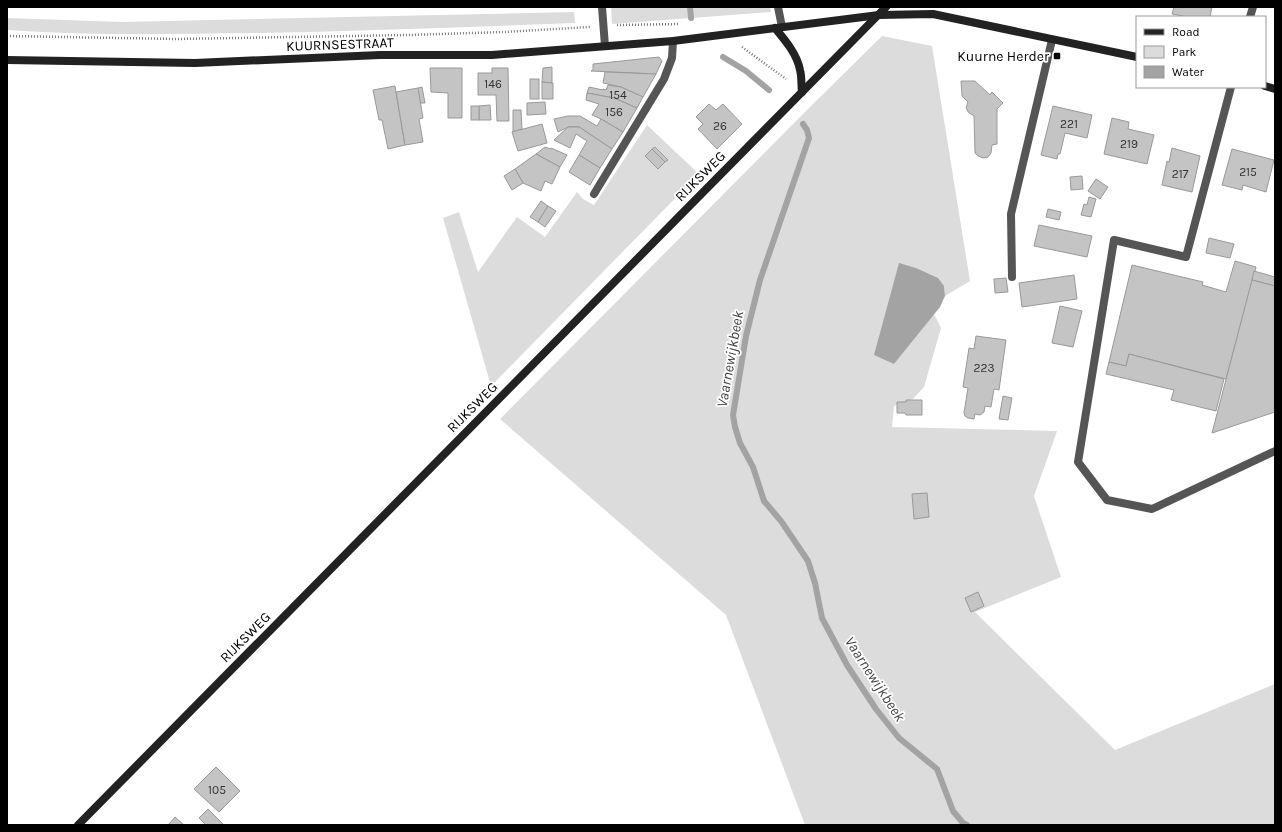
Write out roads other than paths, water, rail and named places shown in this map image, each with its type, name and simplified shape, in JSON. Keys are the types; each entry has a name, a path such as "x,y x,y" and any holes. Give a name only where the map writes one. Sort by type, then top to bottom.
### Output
{"main road":[{"name":"RIJKSWEG","path":"78,825 886,7"},
{"name":"KUURNSESTRAAT","path":"7,60 195,63 380,55 492,55 673,41 879,15 933,14 1136,57"},
{"path":"778,28 796,56 800,70 802,92"}],"street":[{"path":"602,7 605,46"},
{"path":"778,7 778,28"},
{"path":"1012,277 1010,214 1052,40"},
{"path":"594,194 664,79 672,58 673,41"},
{"path":"1231,88 1186,257 1114,240 1078,462 1107,500 1152,509 1275,451"}],"water":[{"path":"899,263 916,268 938,278 944,286 945,296 940,307 894,364 874,355"}],"waterway":[{"name":"Vaarnewijkbeek","path":"690,7 691,18"},
{"name":"Vaarnewijkbeek","path":"723,57 746,71 769,90"},
{"name":"Vaarnewijkbeek","path":"803,124 807,130 809,138 760,280 746,336 733,415 735,427 740,443 753,467 764,501 781,521 808,561 815,583 822,618 847,665 876,709 899,738 937,769 953,811 963,823 967,825"}],"place":[{"name":"Kuurne Herder","path":"1057,56"}]}
